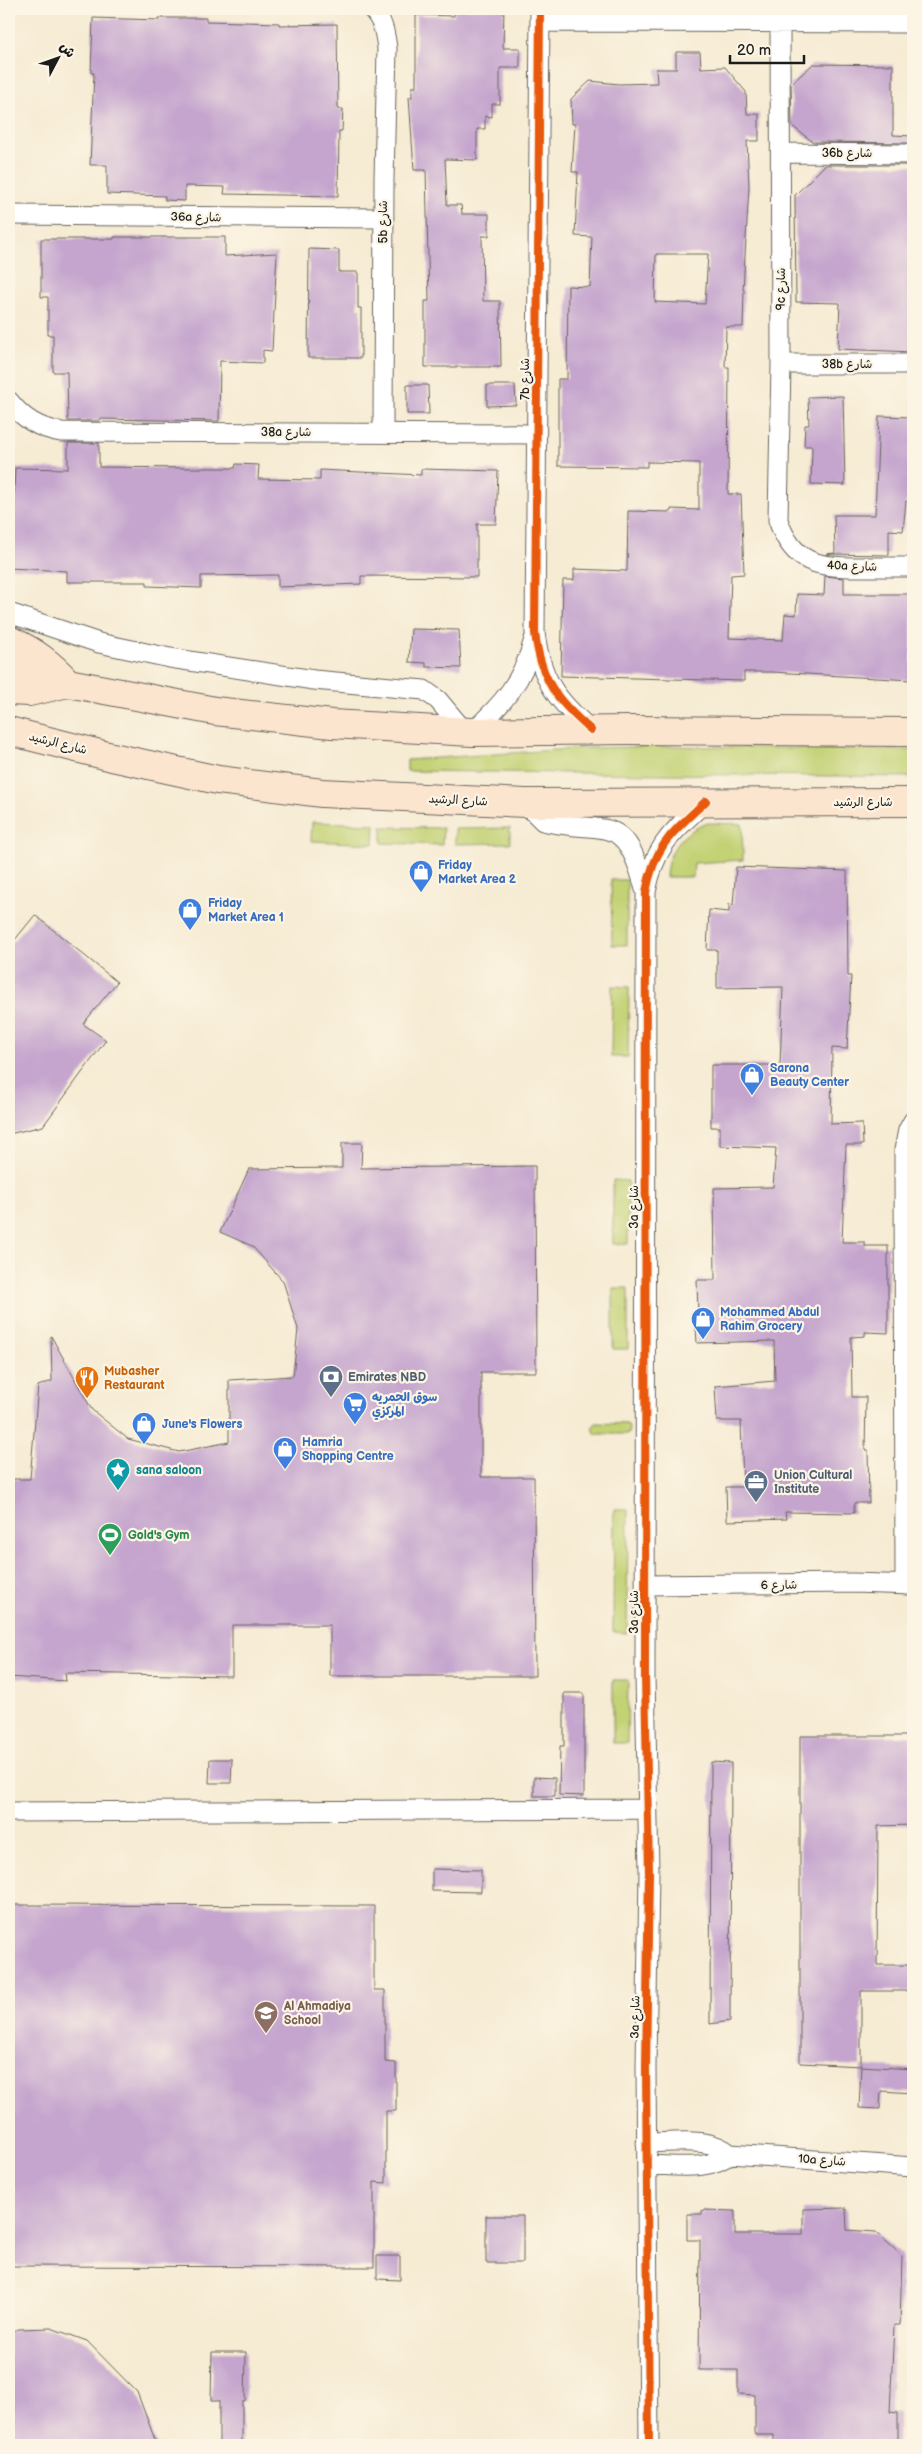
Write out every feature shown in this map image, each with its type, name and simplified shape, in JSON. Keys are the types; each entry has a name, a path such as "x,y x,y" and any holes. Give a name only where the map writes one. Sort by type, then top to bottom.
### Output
{"main road":[{"path":"9,640 32,650 52,665 68,683"},
{"path":"9,664 68,683 215,711 332,724 468,732 592,730 913,732"},
{"path":"9,691 29,692 68,683"},
{"name":"شارع الرشيد","path":"9,731 218,780 322,794 525,803 706,801 913,802"},
{"path":"9,750 50,742"}],"street":[{"name":"5b شارع","path":"374,11 385,31 387,48 383,218 383,432"},
{"path":"540,15 780,22 913,23"},
{"name":"7b شارع","path":"540,15 535,633 538,658 555,694 566,709 592,730"},
{"name":"9c شارع","path":"780,22 781,364 778,520 784,537 794,551"},
{"name":"36b شارع","path":"781,153 913,154"},
{"name":"36a شارع","path":"9,214 383,218"},
{"name":"38b شارع","path":"781,364 913,364"},
{"name":"38a شارع","path":"9,401 26,420 38,426 49,430 75,432 536,434"},
{"name":"40a شارع","path":"794,551 809,561 826,567 913,567"},
{"path":"9,613 99,643 170,658 314,680 424,690 438,700 468,732"},
{"name":"7b شارع","path":"468,732 494,712 513,689 530,656 535,633"},
{"name":"3a شارع","path":"649,2445 646,2143 646,892 657,854 668,836 706,801"},
{"name":"3a شارع","path":"525,803 543,821 600,826 613,831 625,840 633,852 646,892"},
{"path":"909,1585 908,1324 904,1150 908,1130 913,1121"},
{"name":"شارع 6","path":"645,1585 853,1583 909,1585"},
{"path":"9,1812 647,1809"},
{"name":"10a شارع","path":"646,2143 716,2145 730,2154 913,2167"},
{"path":"647,2166 708,2165 724,2160 730,2154"}],"green space":[{"path":"673,746 913,750 913,777 407,771 407,760 585,748"},
{"path":"312,822 375,824 374,844 311,841"},
{"path":"708,823 742,824 743,860 694,863 693,877 666,877 669,858 678,843 691,831"},
{"path":"382,827 443,828 442,845 382,843"},
{"path":"510,828 510,843 455,844 455,829"},
{"path":"611,880 627,880 627,945 612,945"},
{"path":"612,986 629,987 628,1057 611,1057"},
{"path":"613,1180 628,1181 628,1244 613,1244"},
{"path":"613,1288 628,1288 628,1349 613,1349"},
{"path":"596,1423 627,1424 629,1428 628,1434 596,1434 592,1428"},
{"path":"614,1509 628,1509 627,1633 613,1632"},
{"path":"613,1680 628,1680 627,1743 613,1743"}],"building":[{"path":"454,9 504,9 503,48 520,48 520,68 500,68 500,104 492,104 492,117 485,116 485,129 477,129 477,160 445,159 447,205 461,205 462,214 489,214 489,236 482,236 483,301 500,301 501,367 425,367 425,301 429,301 426,170 414,170 409,97 412,97 412,87 416,87 416,15 454,16"},
{"path":"93,18 159,20 158,18 206,18 206,21 279,23 279,25 337,24 338,109 343,109 342,131 339,131 338,196 224,194 225,187 185,186 185,201 165,200 165,196 107,194 107,165 90,165 94,73 91,73"},
{"path":"676,52 700,52 701,68 725,67 746,92 747,114 759,114 759,141 747,141 749,187 743,290 743,327 726,327 725,367 729,367 728,494 741,494 744,574 731,575 729,638 783,640 785,614 796,615 797,594 824,595 825,576 844,578 844,594 912,594 911,680 772,672 744,672 744,681 561,676 563,580 574,580 574,569 627,571 628,511 671,512 671,509 699,510 699,463 647,462 647,467 558,466 558,379 567,379 568,286 590,287 592,237 575,236 578,172 572,172 575,124 572,124 571,99 590,81 619,84 657,83 656,69 676,69","holes":["656,254 708,254 705,304 655,302"]},
{"path":"813,64 893,65 893,135 913,136 913,143 813,142 792,126 791,84"},
{"path":"825,165 913,165 913,352 838,349 840,303 796,302 795,195"},
{"path":"114,237 225,237 225,256 277,253 272,351 263,350 263,363 220,361 219,421 99,419 99,421 68,421 67,372 53,372 53,335 48,335 48,297 41,297 41,239 114,239"},
{"path":"309,249 339,250 339,272 358,272 358,308 361,308 361,358 308,358"},
{"path":"407,385 428,385 429,414 407,414"},
{"path":"487,385 515,385 516,405 487,406"},
{"path":"843,396 845,485 811,484 812,446 804,446 805,425 809,425 808,397"},
{"path":"879,416 913,417 913,502 906,501 903,531 889,530 889,555 826,554 835,553 834,515 875,515"},
{"path":"68,443 99,443 99,467 235,468 236,464 259,465 258,479 320,480 320,470 421,475 421,469 498,471 496,524 477,524 477,577 361,576 361,584 278,587 278,575 201,576 201,588 147,586 147,582 67,582 67,571 9,568 9,491 14,492 15,468 68,469"},
{"path":"411,629 459,630 461,668 426,667 426,663 409,662"},
{"path":"736,867 847,871 848,976 851,976 847,1049 832,1048 831,1124 862,1123 863,1145 846,1145 842,1242 865,1242 865,1246 888,1246 888,1333 865,1332 865,1336 851,1337 852,1397 866,1397 865,1450 868,1450 869,1503 854,1503 854,1513 785,1512 786,1519 727,1521 726,1487 743,1487 741,1421 717,1421 715,1386 775,1381 774,1341 697,1343 695,1313 698,1313 697,1280 715,1280 714,1188 773,1187 776,1148 720,1146 720,1127 711,1127 711,1065 780,1065 783,987 717,988 717,950 707,950 709,910 729,912 729,904 733,905"},
{"path":"35,915 117,982 83,1024 106,1040 43,1126 9,1134 9,947"},
{"name":"سوق الحمريه المركزي","path":"342,1143 362,1143 361,1168 535,1166 536,1372 481,1372 481,1477 534,1477 535,1676 330,1676 330,1625 232,1625 232,1676 65,1673 66,1681 9,1677 9,1479 30,1479 38,1386 52,1381 51,1336 92,1410 128,1439 179,1452 229,1442 229,1380 293,1376 298,1329 283,1281 252,1246 220,1232 249,1169 342,1168"},
{"path":"564,1693 584,1693 584,1796 559,1795 560,1746 564,1746"},
{"path":"800,1736 913,1736 913,1825 878,1826 877,1965 913,1965 913,1991 861,1991 861,2066 800,2063"},
{"path":"210,1759 232,1759 231,1783 209,1783"},
{"path":"711,1762 731,1763 730,2021 710,2024"},
{"path":"534,1777 555,1778 555,1796 534,1796"},
{"path":"432,1869 481,1870 481,1892 432,1891"},
{"name":"Al Ahmadiya School","path":"9,1905 374,1906 374,1990 385,1990 385,2062 396,2063 396,2111 386,2111 386,2183 374,2182 374,2267 9,2266"},
{"path":"861,2066 913,2069 913,2093 881,2091 880,2109 859,2108"},
{"path":"846,2208 847,2230 876,2232 902,2256 900,2325 894,2325 890,2412 898,2413 898,2445 774,2443 774,2435 755,2435 755,2395 738,2394 738,2370 699,2370 700,2240 687,2240 687,2214 702,2214 702,2210 735,2211 735,2234 803,2234 803,2209"},
{"path":"486,2216 523,2216 523,2263 486,2263"},
{"path":"377,2256 400,2256 400,2280 377,2279"},
{"path":"51,2328 87,2341 137,2392 157,2445 9,2445 9,2332 19,2329"},
{"path":"212,2352 246,2352 245,2401 242,2401 242,2445 219,2445 219,2401 211,2401"}],"cycle path":[{"path":"540,9 535,633 541,664 552,688 568,709 591,730"},
{"path":"649,2445 646,2067 649,1872 645,1676 646,892 654,862 667,840 706,801"}],"place":[{"name":"Friday Market Area 2","path":"421,893"},
{"name":"Friday Market Area 1","path":"190,931"},
{"name":"Sarona Beauty Center","path":"752,1096"},
{"name":"Mohammed Abdul Rahim Grocery","path":"703,1340"},
{"name":"Emirates NBD","path":"331,1398"},
{"name":"Mubasher Restaurant","path":"87,1399"},
{"name":"سوق الحمريه المركزي","path":"355,1425"},
{"name":"June's Flowers","path":"144,1445"},
{"name":"Hamria Shopping Centre","path":"285,1470"},
{"name":"sana saloon","path":"118,1491"},
{"name":"Union Cultural Institute","path":"756,1503"},
{"name":"Gold's Gym","path":"110,1556"},
{"name":"Al Ahmadiya School","path":"266,2034"}]}
